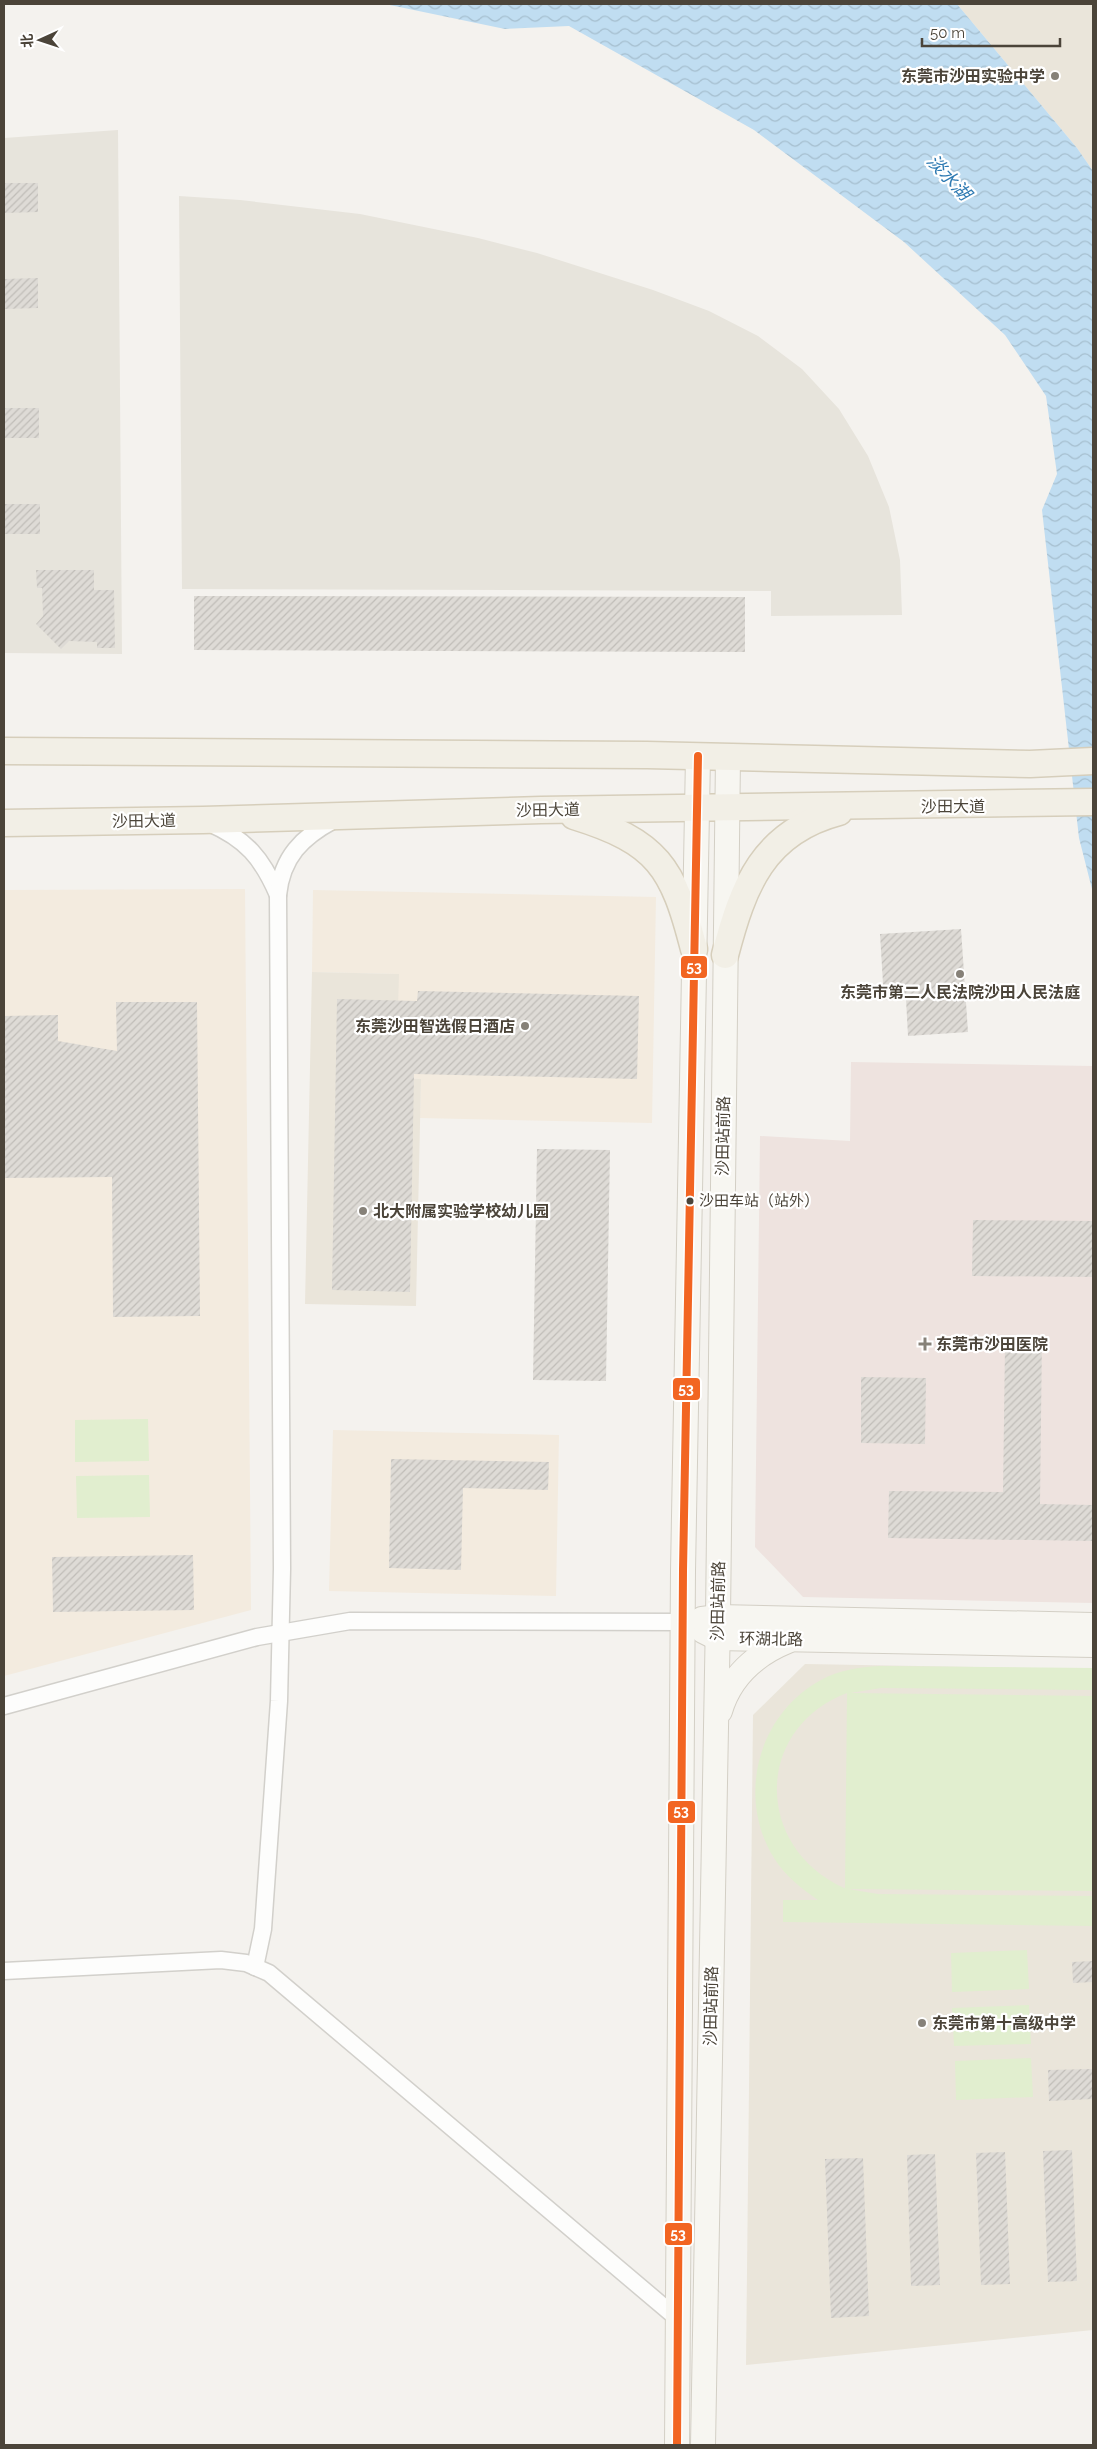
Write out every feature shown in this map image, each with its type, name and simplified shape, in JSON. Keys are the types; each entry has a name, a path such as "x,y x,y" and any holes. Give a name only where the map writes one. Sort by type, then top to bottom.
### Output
{"main road":[{"path":"4,751 728,756 1030,764 1093,761"},
{"name":"沙田大道","path":"4,822 340,817 541,810 1030,805 1093,802"},
{"path":"726,954 736,911 752,874 773,849 799,829 829,815 859,807"},
{"path":"541,810 572,815 594,822 639,844 660,862 683,904 694,948"}],"street":[{"name":"沙田站前路","path":"677,2445 683,1622 698,756"},
{"name":"沙田站前路","path":"703,2445 716,1724 728,756"},
{"path":"255,1967 263,1929 272,1815 281,1632 278,895 280,878 299,843 314,830 340,817"},
{"path":"203,820 226,830 246,844 261,861 278,895"},
{"path":"4,1706 281,1632 350,1621 683,1622"},
{"name":"环湖北路","path":"683,1622 794,1639 1093,1645"},
{"name":"环湖北路","path":"717,1627 1093,1625"},
{"path":"716,1724 723,1701 735,1680 746,1668 771,1648 794,1639"},
{"path":"4,1971 221,1960 246,1963 269,1973 678,2319"}],"shaded area":[{"name":"东莞市沙田实验中学","path":"957,4 1093,4 1093,171 1077,148"},
{"path":"118,130 122,654 4,653 4,138"},
{"path":"179,196 240,200 360,214 478,238 537,253 653,290 709,311 758,336 802,369 839,409 868,456 889,507 900,560 902,615 771,616 771,591 182,589"},
{"path":"245,889 251,1610 4,1676 4,890"},
{"name":"东莞沙田智选假日酒店","path":"313,890 656,897 652,1123 420,1118 421,1079 396,1078 398,974 312,972"},
{"name":"北大附属实验学校幼儿园","path":"312,972 399,974 396,1078 421,1079 416,1306 305,1304"},
{"name":"东莞市沙田医院","path":"851,1062 1093,1066 1093,1603 803,1597 755,1547 760,1136 850,1141"},
{"path":"333,1430 559,1435 556,1596 329,1591"},
{"name":"东莞市第十高级中学","path":"805,1664 1093,1669 1093,2330 746,2365 753,1715"}],"green space":[{"path":"148,1419 149,1461 75,1462 75,1420"},
{"path":"149,1475 150,1517 77,1518 76,1476"},
{"path":"872,1666 1093,1668 1093,1690 881,1688 850,1693 1093,1696 1093,1891 848,1889 878,1894 1093,1896 1093,1926 783,1922 783,1900 818,1900 783,1870 774,1858 763,1834 756,1809 756,1784 760,1759 768,1735 782,1714 799,1695 821,1680 849,1670","holes":["847,1693 845,1888 815,1870 794,1846 781,1818 777,1789 781,1760 794,1733 816,1710"]},
{"path":"1027,1950 1029,1989 952,1992 951,1953"},
{"path":"1029,2005 1031,2044 954,2046 952,2008"},
{"path":"1031,2058 1033,2097 956,2100 955,2061"}],"water":[{"name":"淡水湖","path":"385,4 957,4 1077,148 1093,171 1093,893 1079,838 1042,510 1057,474 1046,396 1005,335 904,242 754,130 569,26 505,29"}],"building":[{"path":"4,183 38,183 38,212 4,213"},
{"path":"38,278 38,308 4,309 4,279"},
{"path":"4,408 39,408 39,438 4,438"},
{"path":"4,504 40,504 40,534 4,534"},
{"path":"36,570 94,570 94,590 114,590 115,648 97,648 97,642 69,641 61,649 36,624 43,616 42,588 37,588"},
{"path":"194,596 745,597 745,652 194,650"},
{"path":"961,929 968,1032 908,1036 906,999 884,1000 880,934"},
{"path":"418,991 639,996 637,1079 414,1074 410,1292 332,1290 337,999 417,1001"},
{"path":"116,1002 197,1002 200,1316 113,1317 112,1177 4,1178 4,1016 58,1015 58,1041 117,1051"},
{"path":"537,1149 610,1150 606,1381 533,1380"},
{"path":"973,1220 1093,1221 1093,1277 972,1276"},
{"path":"1015,1335 1042,1336 1040,1504 1093,1505 1093,1541 888,1538 889,1491 1003,1492 1005,1346 1015,1346"},
{"path":"861,1377 926,1378 925,1444 861,1443"},
{"path":"391,1459 549,1462 548,1490 463,1488 461,1570 389,1568"},
{"path":"193,1555 194,1610 53,1612 52,1557"},
{"path":"1093,1961 1093,1982 1073,1983 1072,1962"},
{"path":"1093,2069 1093,2099 1049,2101 1048,2070"},
{"path":"1072,2150 1077,2281 1048,2282 1043,2151"},
{"path":"1005,2152 1010,2284 981,2285 976,2153"},
{"path":"935,2154 940,2285 911,2286 907,2155"},
{"path":"863,2158 869,2316 831,2318 825,2159"}],"transit line":[{"name":"53","path":"677,2445 683,1571 698,756"}],"place":[{"name":"东莞市沙田实验中学","path":"1055,76"},
{"name":"东莞市第二人民法院沙田人民法庭","path":"960,974"},
{"name":"东莞沙田智选假日酒店","path":"525,1026"},
{"name":"沙田车站（站外）","path":"690,1201"},
{"name":"北大附属实验学校幼儿园","path":"363,1211"},
{"name":"东莞市沙田医院","path":"925,1344"},
{"name":"东莞市第十高级中学","path":"922,2023"}]}
